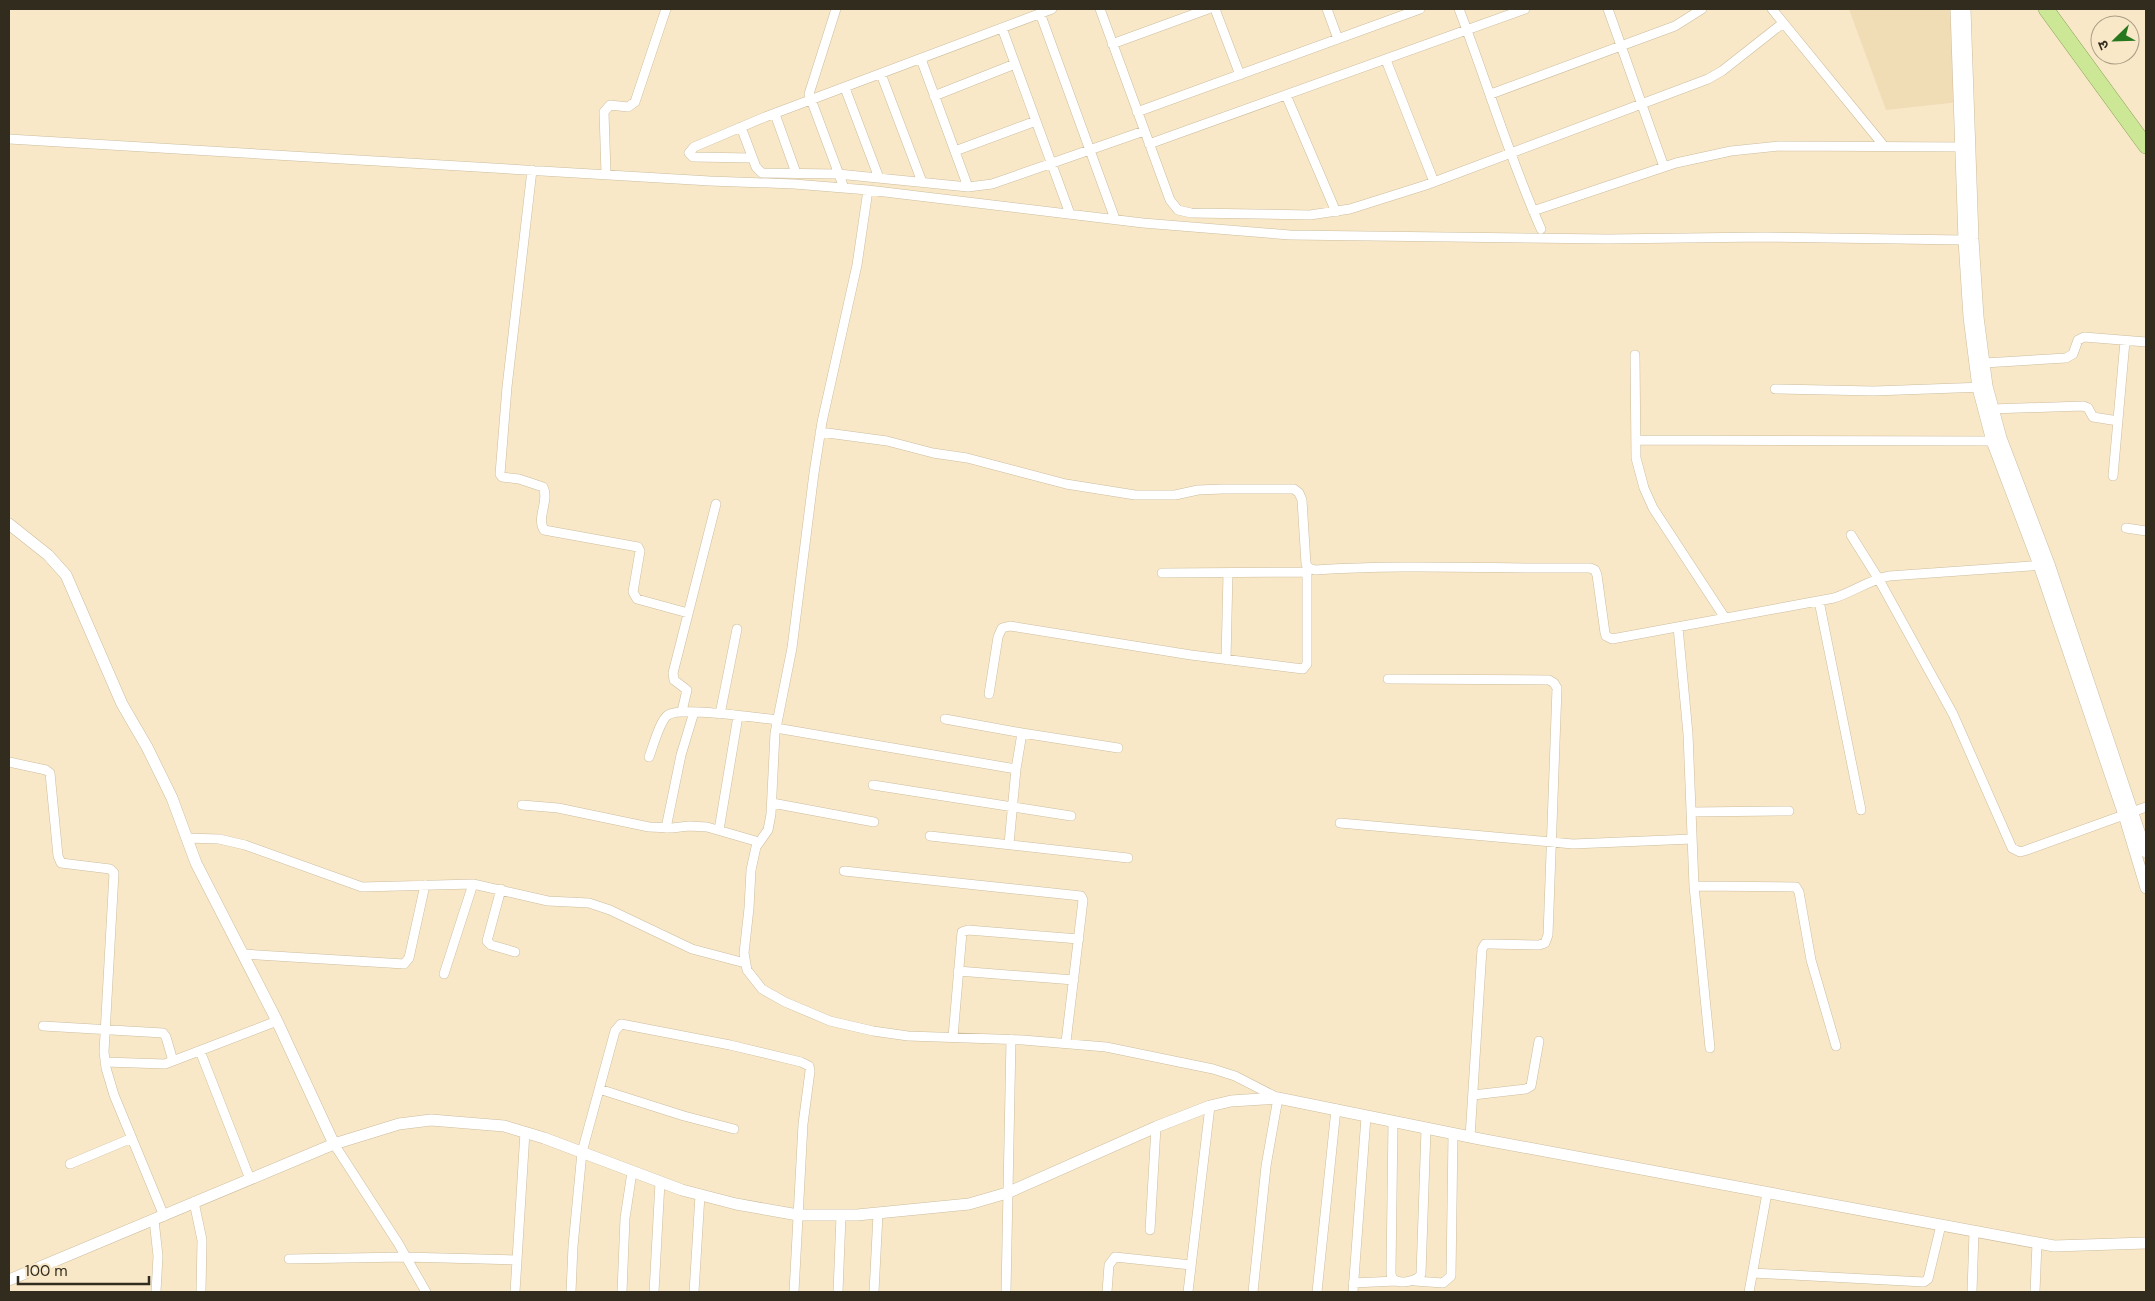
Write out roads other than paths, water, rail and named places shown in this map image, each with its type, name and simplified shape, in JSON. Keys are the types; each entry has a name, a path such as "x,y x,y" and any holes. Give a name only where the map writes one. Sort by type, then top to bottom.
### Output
{"highway":[{"path":"2046,9 2146,146"}],"street":[{"path":"606,174 605,109 613,105 628,107 635,102 666,9"},
{"path":"836,9 809,91 810,101 844,188"},
{"path":"752,158 693,157 689,153 694,147 741,127 1052,9"},
{"path":"1100,9 1170,200 1184,213 1310,215 1336,212 1378,201 1434,182 1708,79 1722,72 1783,23"},
{"path":"1112,44 1208,9"},
{"path":"1215,9 1240,75"},
{"path":"1328,9 1338,39"},
{"path":"1137,112 1420,9"},
{"path":"1459,9 1510,153 1541,229"},
{"path":"1149,144 1525,9"},
{"path":"1608,9 1664,167"},
{"path":"1490,94 1675,26 1702,9"},
{"path":"1772,9 1884,146"},
{"path":"1956,9 1965,147 1984,363 1982,387 1992,409 2128,814 2146,888"},
{"path":"1965,9 1964,240 1969,317 1992,441 2044,565"},
{"path":"1040,13 1115,219"},
{"path":"1002,28 1070,214"},
{"path":"920,59 968,187"},
{"path":"1386,60 1434,182"},
{"path":"934,96 1015,64"},
{"path":"881,74 922,182"},
{"path":"845,88 879,178"},
{"path":"1286,95 1336,212"},
{"path":"775,114 796,173"},
{"path":"955,151 1036,121"},
{"path":"741,127 756,168 760,172 838,174 968,187 992,184 1144,131"},
{"path":"9,139 844,188 1115,219 1274,234 1608,239 1964,240"},
{"path":"1533,211 1664,167 1706,156 1756,147 1965,147"},
{"path":"532,170 507,387 500,474 502,477 519,479 543,487 545,492 541,524 544,530 638,547 640,551 633,592 634,596 637,599 688,613"},
{"path":"868,190 857,265 820,432 792,648 777,724 772,803 768,830 753,854 744,953 745,963 751,977 762,989 808,1013 882,1033 908,1036 1066,1042 1106,1047 1213,1069 1235,1076 1278,1098"},
{"path":"1984,363 2066,358 2073,354 2078,340 2084,338 2146,342"},
{"path":"2113,476 2125,341"},
{"path":"1634,355 1638,468 1648,497 1725,618"},
{"path":"1774,389 1874,391 1982,387"},
{"path":"1992,409 2083,406 2088,408 2093,418 2118,421"},
{"path":"820,432 887,441 933,453 967,458 1066,484 1135,495 1175,495 1207,490 1294,489 1299,493 1302,500 1308,569 1306,667 1299,670 1226,660 1010,626 1002,628 998,637 989,694"},
{"path":"1636,440 1992,441"},
{"path":"682,711 687,690 674,680 673,673 716,504"},
{"path":"9,524 48,555 66,576 122,704 147,747 172,798 199,870 277,1021 334,1144 426,1292"},
{"path":"2126,528 2146,531"},
{"path":"1851,535 1878,578 1961,729 2012,848 2020,852 2024,851 2146,807"},
{"path":"1162,573 1228,573 1412,566 1514,569 1590,568 1595,570 1597,575 1605,633 1608,638 1615,639 1843,595 1878,578 2044,565"},
{"path":"1226,660 1228,573"},
{"path":"1819,600 1862,810"},
{"path":"1678,627 1688,734 1694,886 1710,1048"},
{"path":"720,714 737,629"},
{"path":"1388,679 1549,680 1557,688 1548,935 1545,943 1539,945 1489,944 1483,946 1470,1137"},
{"path":"650,757 665,718 671,713 682,711 738,716 1016,769"},
{"path":"666,828 681,755 694,712"},
{"path":"719,830 738,716"},
{"path":"945,719 1118,748"},
{"path":"1009,844 1016,769 1022,733"},
{"path":"9,762 46,770 50,773 60,863 110,868 114,874 105,1030 105,1062 114,1094 132,1138 159,1218 156,1292"},
{"path":"873,785 1071,816"},
{"path":"772,803 874,822"},
{"path":"522,805 558,808 613,820 666,828 694,826 719,830 759,842"},
{"path":"1691,812 1788,811"},
{"path":"2128,814 2146,852"},
{"path":"1340,823 1591,844 1692,839"},
{"path":"930,836 1128,858"},
{"path":"186,838 219,840 245,845 362,887 473,884 548,901 577,902 600,906 692,949 745,963"},
{"path":"844,871 1080,895 1083,900 1066,1042"},
{"path":"444,974 473,884"},
{"path":"243,954 404,964 409,958 425,885"},
{"path":"1694,886 1796,887 1799,892 1811,960 1836,1046"},
{"path":"500,889 487,941 490,945 515,952"},
{"path":"953,1037 960,936 964,930 1079,939"},
{"path":"958,971 1074,980"},
{"path":"105,1062 157,1065 173,1061 277,1021"},
{"path":"571,1292 573,1246 582,1152 615,1031 621,1024 730,1045 807,1064 810,1071 804,1106 794,1292"},
{"path":"43,1026 163,1033 166,1036 173,1061"},
{"path":"1006,1292 1011,1039"},
{"path":"1473,1096 1529,1088 1533,1083 1540,1040"},
{"path":"200,1051 250,1179"},
{"path":"599,1089 684,1116 734,1129"},
{"path":"1253,1292 1266,1166 1278,1098"},
{"path":"9,1280 334,1144 399,1124 431,1120 504,1126 700,1195 736,1204 798,1215 841,1216 969,1204 1007,1193 1210,1106 1232,1101 1278,1098 1426,1129 2054,1246 2146,1243"},
{"path":"1188,1292 1210,1106"},
{"path":"1317,1292 1336,1109"},
{"path":"1366,1117 1353,1288 1396,1281 1443,1283 1451,1276 1453,1134"},
{"path":"1393,1122 1391,1271 1392,1277 1396,1281"},
{"path":"1150,1230 1156,1128"},
{"path":"1415,1281 1421,1274 1426,1129"},
{"path":"515,1292 525,1132"},
{"path":"70,1164 132,1138"},
{"path":"622,1292 625,1218 632,1172"},
{"path":"654,1292 660,1182"},
{"path":"1749,1292 1767,1193"},
{"path":"694,1292 700,1195"},
{"path":"194,1202 201,1234 203,1264 201,1292"},
{"path":"874,1292 878,1214"},
{"path":"838,1292 841,1216"},
{"path":"1753,1272 1924,1282 1928,1279 1941,1225"},
{"path":"1972,1292 1974,1232"},
{"path":"2035,1292 2037,1243"},
{"path":"289,1259 405,1256 517,1260"},
{"path":"1107,1292 1110,1265 1115,1257 1120,1256 1191,1265"}]}
